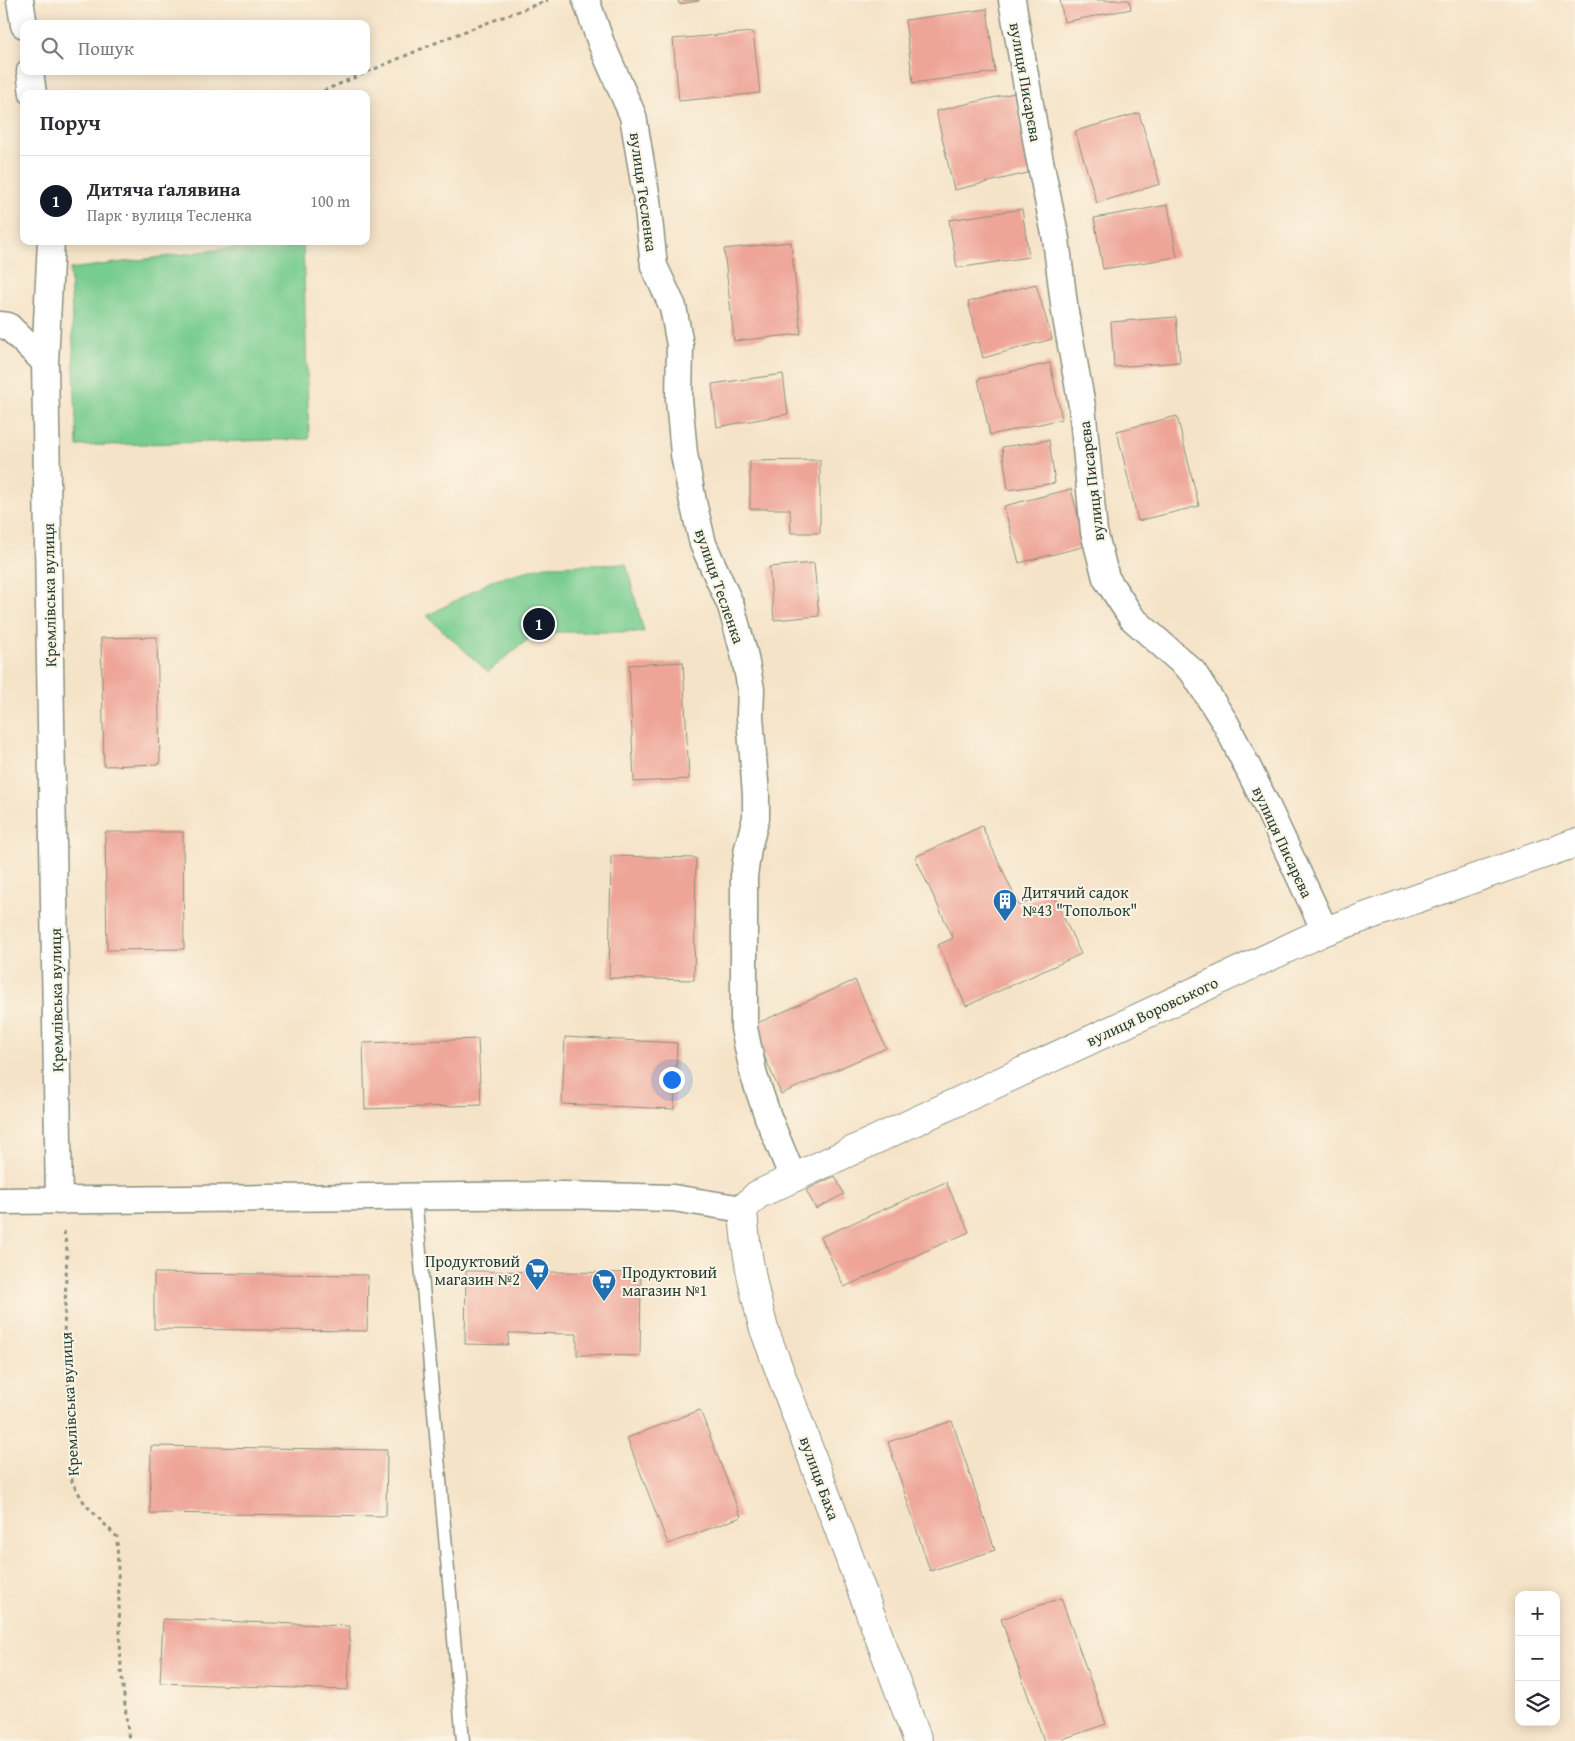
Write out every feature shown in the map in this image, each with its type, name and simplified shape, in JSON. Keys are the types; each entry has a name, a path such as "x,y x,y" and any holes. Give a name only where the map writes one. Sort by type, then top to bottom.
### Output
{"street":[{"path":"20,0 23,20"},
{"name":"вулиця Тесленка","path":"586,0 601,43 633,116 647,200 654,266 673,307 680,345 679,400 684,454 693,502 703,544 731,606 744,653 751,689 750,716 756,818 748,848 744,876 744,1028 754,1076 768,1117 793,1178"},
{"name":"вулиця Писарєва","path":"1012,0 1039,156 1056,239 1065,312 1082,406 1094,532 1106,578 1132,618 1193,672 1221,717 1265,802 1325,930"},
{"path":"31,75 33,90"},
{"name":"Кремлівська вулиця","path":"50,245 45,362 59,1201"},
{"path":"0,325 8,326 45,362"},
{"name":"вулиця Воровського","path":"742,1209 757,1195 1325,930 1575,842"},
{"path":"0,1201 562,1195 664,1198 742,1209"},
{"name":"вулиця Баха","path":"742,1209 744,1240 751,1281 764,1329 918,1741"}],"lane":[{"path":"415,1196 463,1741"}],"path":[{"path":"370,71 447,38 548,0"},
{"path":"325,90 360,75"},
{"name":"Кремлівська вулиця","path":"59,1201 67,1250 64,1334 72,1424 72,1482 86,1504 116,1537 121,1669 129,1741"}],"green space":[{"path":"253,245 303,245 309,439 77,446 70,269"},
{"path":"626,564 644,632 537,632 488,672 427,616 495,579 546,566"}],"building":[{"path":"678,0 699,0 699,1 679,4"},
{"path":"1060,0 1129,0 1131,9 1064,22"},
{"path":"987,9 995,72 913,83 905,20"},
{"path":"753,32 760,93 679,101 673,39"},
{"path":"1014,93 1032,172 954,190 936,111"},
{"path":"1139,113 1160,184 1097,203 1075,131"},
{"path":"1168,205 1177,257 1103,269 1094,218"},
{"path":"1022,209 1029,257 957,268 949,220"},
{"path":"791,242 801,334 734,341 724,249"},
{"path":"1036,284 1052,339 983,358 968,302"},
{"path":"1176,317 1180,362 1114,367 1111,322"},
{"path":"1050,363 1062,419 990,435 978,379"},
{"path":"783,374 788,414 717,427 712,384"},
{"path":"1177,416 1199,506 1138,521 1117,431"},
{"path":"1049,440 1055,483 1008,490 1002,447"},
{"path":"820,460 820,533 791,533 790,509 750,509 750,461"},
{"path":"1071,489 1086,546 1019,563 1004,506"},
{"path":"814,563 819,616 774,620 769,567"},
{"path":"157,637 160,764 104,766 101,638"},
{"path":"683,662 689,779 634,782 629,665"},
{"name":"Дитячий садок №43 \"Топольок\"","path":"982,826 1019,906 1051,891 1081,954 966,1006 938,945 953,938 915,857"},
{"path":"105,832 183,832 184,949 107,950"},
{"path":"611,856 696,858 694,980 609,978"},
{"path":"855,980 886,1048 781,1094 751,1026"},
{"path":"565,1037 677,1043 674,1109 562,1104"},
{"path":"478,1039 481,1105 365,1109 363,1043"},
{"path":"835,1176 844,1194 816,1209 806,1190"},
{"path":"946,1182 969,1232 844,1287 821,1237"},
{"path":"466,1271 641,1273 640,1356 577,1355 577,1334 509,1333 508,1345 465,1344"},
{"path":"154,1273 368,1275 367,1331 154,1329"},
{"path":"700,1410 741,1517 668,1544 627,1438"},
{"path":"952,1421 995,1550 930,1571 888,1442"},
{"path":"151,1446 387,1450 386,1516 150,1513"},
{"path":"1061,1598 1106,1724 1057,1741 1044,1741 1001,1619"},
{"path":"163,1619 350,1626 348,1690 160,1683"}],"place":[{"name":"Дитяча ґалявина","path":"539,624"},
{"name":"Дитячий садок №43 \"Топольок\"","path":"1005,922"},
{"name":"Продуктовий магазин №2","path":"537,1291"},
{"name":"Продуктовий магазин №1","path":"604,1302"}]}
